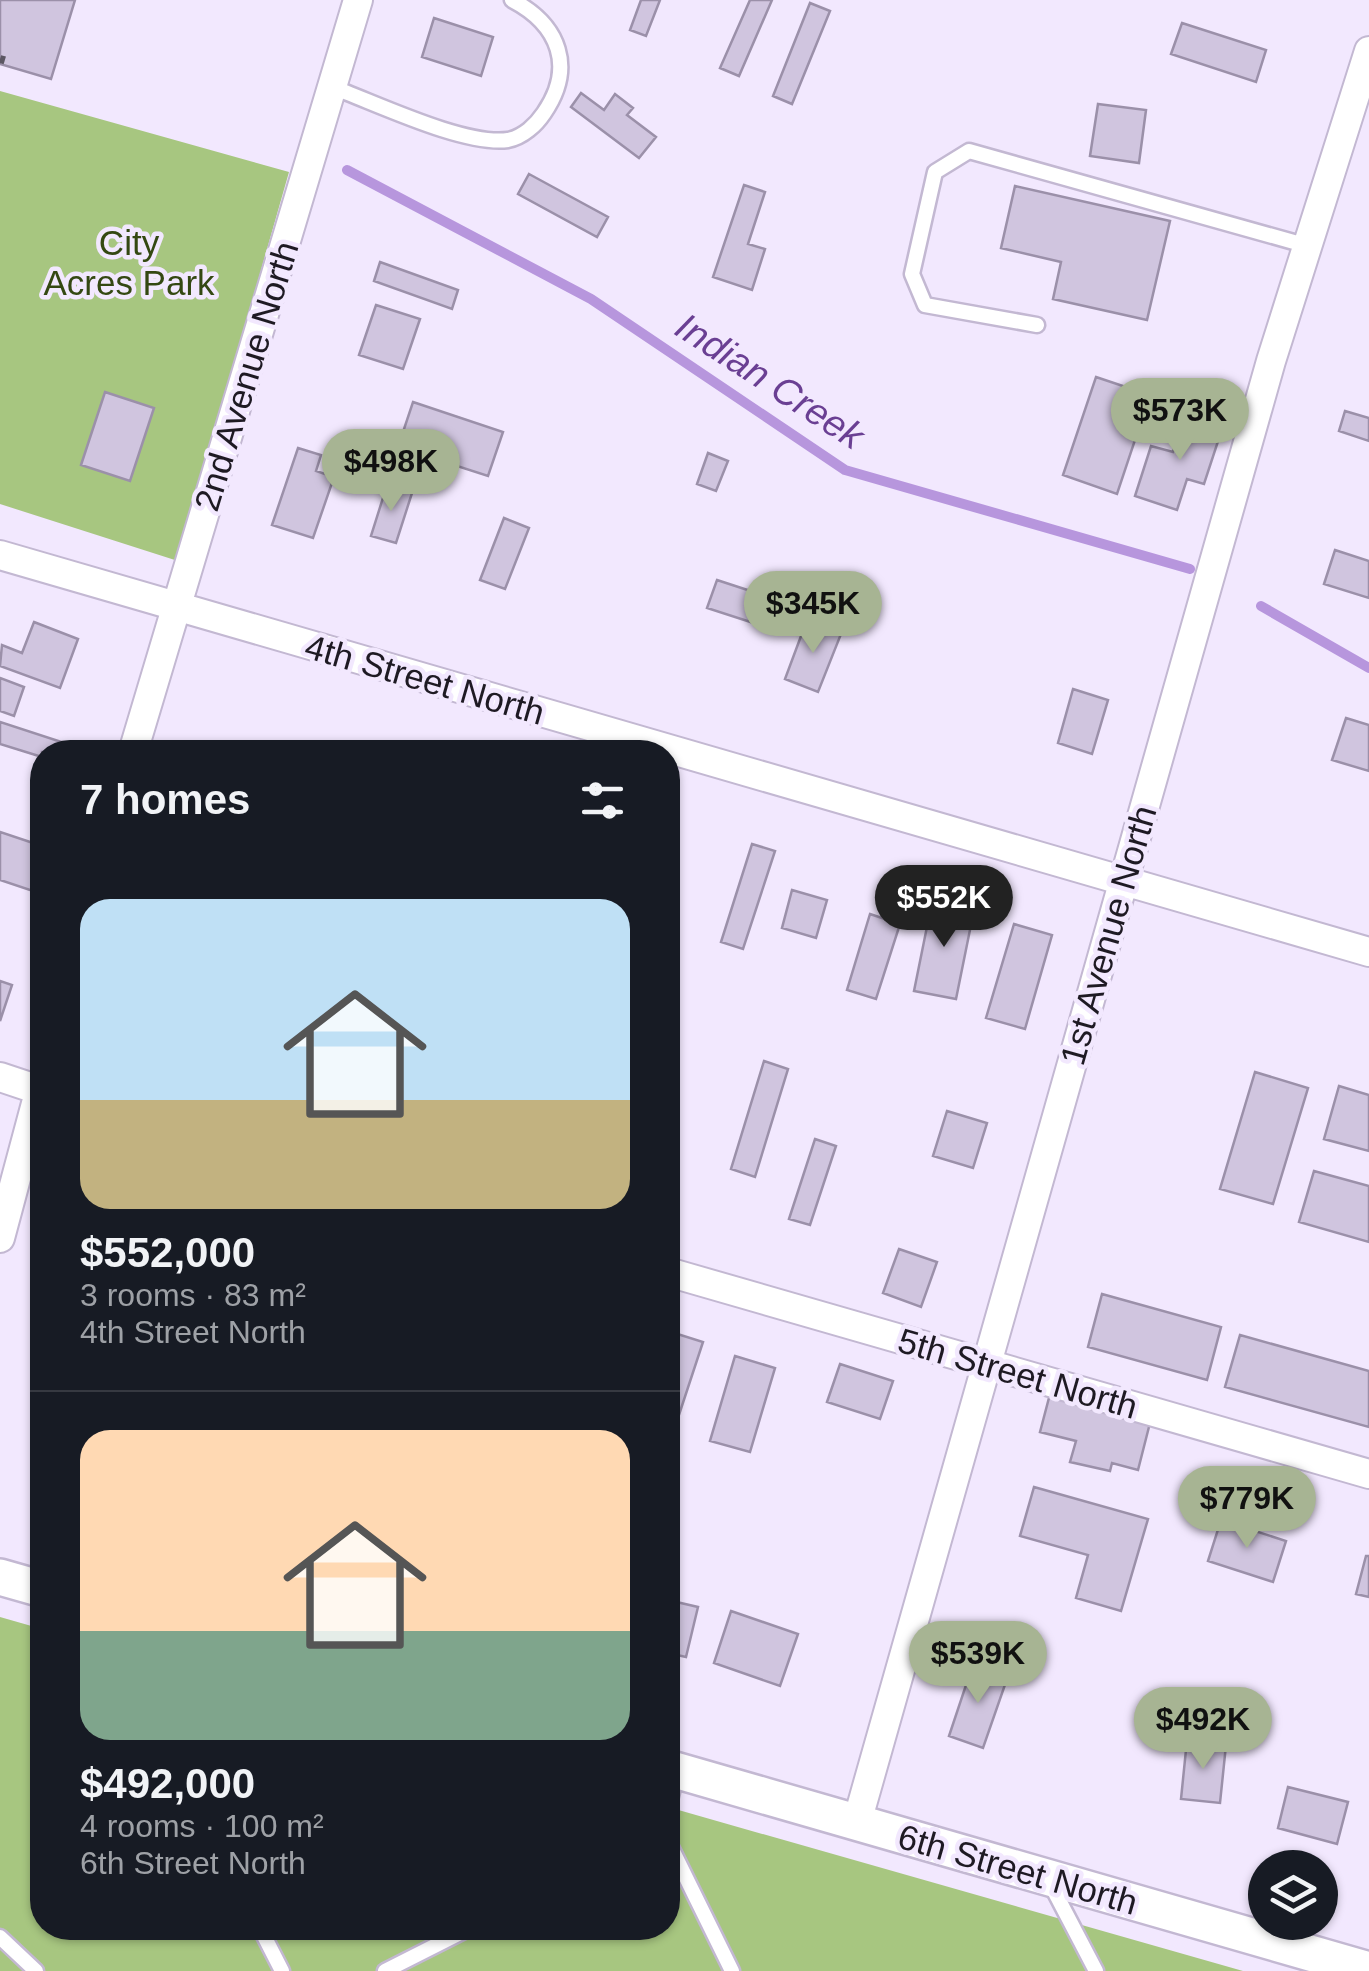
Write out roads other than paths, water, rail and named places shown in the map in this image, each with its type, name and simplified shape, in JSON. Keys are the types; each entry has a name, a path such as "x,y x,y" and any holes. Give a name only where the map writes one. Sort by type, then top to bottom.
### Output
{"street":[{"name":"2nd Avenue North","path":"137,740 358,0"},
{"name":"1st Avenue North","path":"857,1822 1266,378 1369,51"},
{"name":"4th Street North","path":"0,555 635,740"},
{"name":"4th Street North","path":"680,753 1369,952"},
{"path":"0,1077 30,1085"},
{"path":"0,1238 30,1131"},
{"name":"5th Street North","path":"680,1275 1369,1474"},
{"path":"0,1576 30,1585"},
{"name":"6th Street North","path":"680,1772 1369,1970"}],"lane":[{"path":"332,87 476,140 511,140 535,126 559,92 562,62 552,32 534,11 512,0"},
{"path":"1037,325 925,305 918,290 912,274 935,172 970,151 1308,246"},
{"path":"680,1865 732,1971"},
{"path":"1047,1877 1096,1971"},
{"path":"0,1937 36,1971"},
{"path":"266,1940 282,1971"},
{"path":"384,1971 446,1940"}],"waterway":[{"name":"Indian Creek","path":"347,170 591,299 845,470 1190,569"},
{"name":"Indian Creek","path":"1261,606 1369,668"}],"railway":[{"path":"0,59 10,62"}],"park label":[{"name":"City Acres Park","path":"129,262"}]}
